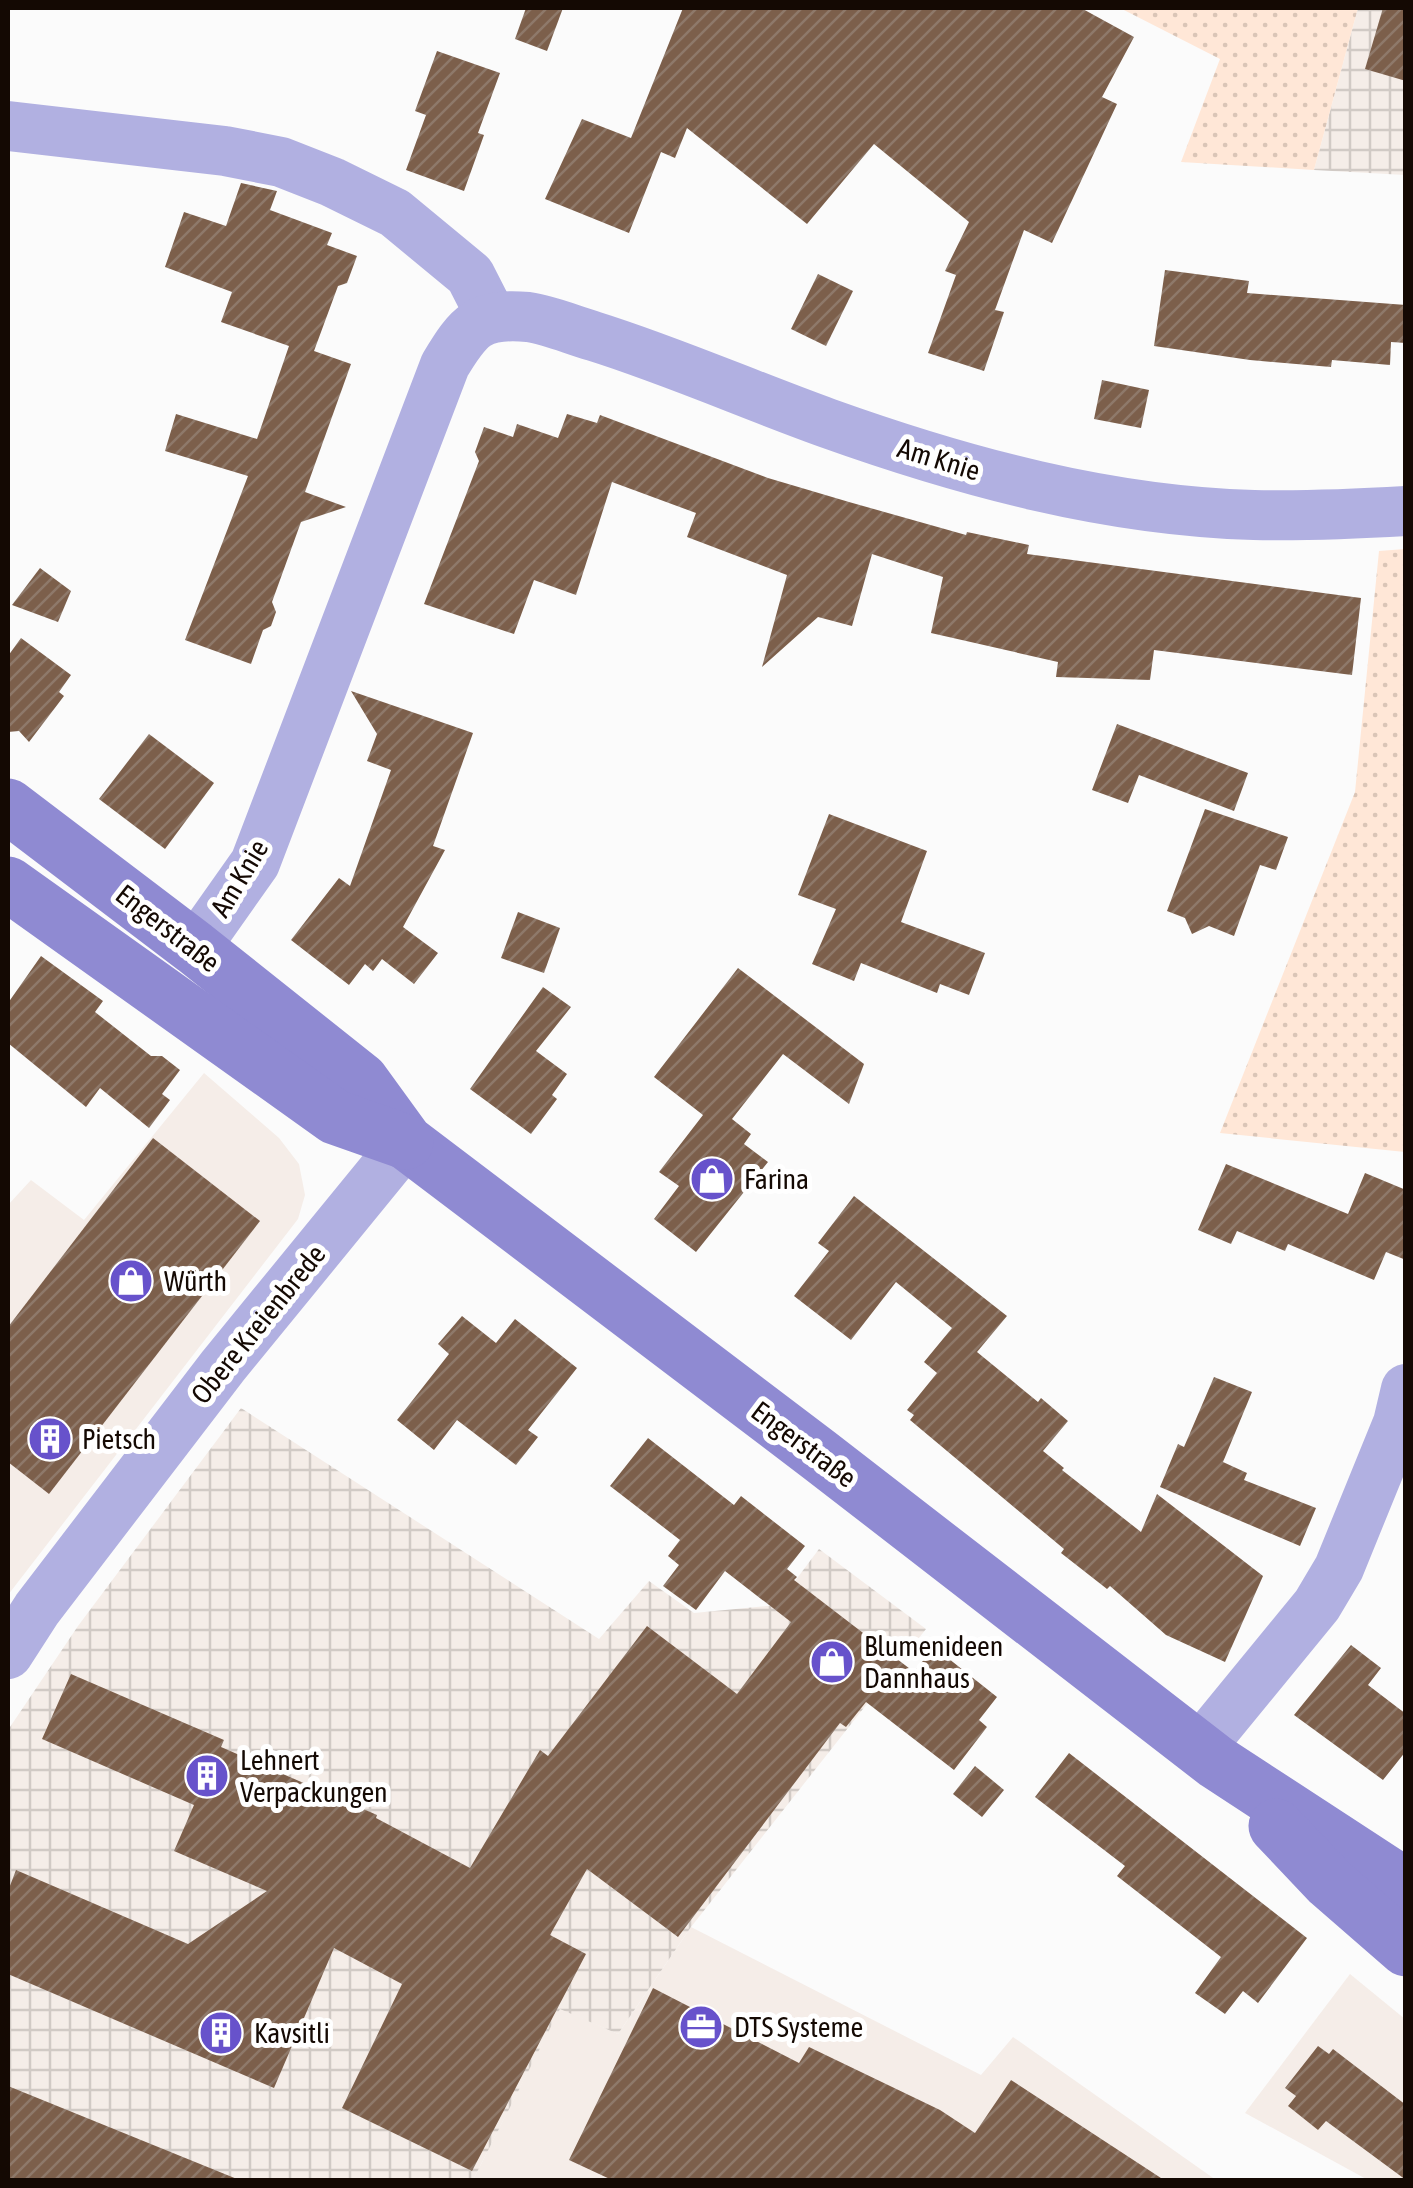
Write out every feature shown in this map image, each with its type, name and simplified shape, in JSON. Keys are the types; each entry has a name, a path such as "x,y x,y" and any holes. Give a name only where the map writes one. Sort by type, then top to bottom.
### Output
{"main road":[{"name":"Engerstraße","path":"8,806 196,948 360,1080 406,1142 1207,1756 1406,1886"},
{"name":"Engerstraße","path":"8,884 335,1116 406,1142"},
{"name":"Engerstraße","path":"1207,1756 1329,1882 1406,1949"}],"street":[{"path":"8,126 225,151 280,162 332,182 395,212 470,275 490,316"},
{"name":"Am Knie","path":"196,948 255,863 444,364 464,334 490,316 532,318 629,347 844,429 954,466 1045,488 1166,508 1253,515 1406,512"},
{"name":"Obere Kreienbrede","path":"8,1654 37,1609 222,1366 406,1142"},
{"path":"1207,1756 1318,1604 1339,1568 1398,1422 1406,1389"}],"shaded area":[{"path":"1120,8 1358,8 1314,170 1181,162 1220,59"},
{"path":"1358,8 1405,8 1405,175 1314,170"},
{"path":"1405,549 1405,1152 1220,1133 1355,792 1379,551"},
{"path":"204,1073 279,1138 299,1164 305,1195 298,1219 8,1595 8,1205 31,1180 84,1220"},
{"path":"241,1408 599,1639 649,1581 694,1613 777,1605 819,1549 926,1629 691,1927 618,2034 560,2009 473,2180 8,2180 8,1730 78,1626"},
{"path":"691,1927 981,2075 1013,2037 1216,2180 473,2180 560,2008 618,2034"},
{"path":"1350,1974 1405,2019 1405,2180 1368,2180 1245,2113"}],"building":[{"path":"526,8 563,8 547,51 515,39"},
{"path":"683,8 1081,8 1134,37 1102,97 1117,104 1052,243 1024,230 995,310 1004,312 984,371 928,353 956,275 945,271 969,222 874,144 807,224 687,128 675,158 661,152 629,233 545,199 582,119 631,138"},
{"path":"1383,8 1406,8 1406,81 1365,69"},
{"path":"437,51 500,73 478,133 484,135 464,191 406,170 426,115 415,111"},
{"path":"241,183 277,191 270,210 332,233 327,245 357,256 347,283 338,286 314,351 351,364 305,492 346,507 301,522 272,602 276,612 271,626 263,630 251,664 185,640 248,476 165,451 176,414 257,439 289,346 221,322 232,292 165,267 184,212 226,226"},
{"path":"1165,270 1249,281 1247,293 1406,305 1406,343 1391,342 1390,365 1332,360 1331,367 1154,346"},
{"path":"818,274 853,291 826,346 791,329"},
{"path":"1102,380 1149,390 1141,428 1094,419"},
{"path":"567,414 597,423 600,415 768,478 966,535 967,532 1029,545 1027,554 1361,598 1352,675 1154,650 1150,680 1056,677 1058,662 931,633 943,577 872,554 852,626 818,617 762,667 787,575 687,537 696,513 612,482 576,595 534,580 514,634 424,604 479,461 475,452 484,427 513,437 517,424 558,438"},
{"path":"40,568 71,591 58,622 12,605"},
{"path":"21,638 71,675 59,692 64,696 29,742 19,731 8,732 8,656"},
{"path":"351,691 473,733 433,846 445,850 403,927 438,953 414,984 382,959 373,971 365,964 349,985 291,940 339,878 350,886 391,770 367,761 377,734"},
{"path":"1117,724 1248,773 1234,811 1139,775 1128,803 1092,790"},
{"path":"149,734 214,783 165,849 99,799"},
{"path":"1205,809 1288,837 1276,870 1260,865 1234,936 1209,926 1192,934 1185,918 1167,911"},
{"path":"829,814 927,851 901,922 985,953 969,995 940,984 937,993 861,963 854,981 812,964 836,909 798,895"},
{"path":"518,912 560,928 544,973 501,958"},
{"path":"41,956 103,1001 95,1012 151,1056 162,1056 180,1070 162,1094 170,1100 149,1128 100,1088 86,1107 8,1043 8,1003"},
{"path":"738,968 864,1064 849,1104 783,1054 732,1119 751,1134 744,1144 768,1162 696,1252 654,1219 679,1186 659,1172 703,1115 654,1077"},
{"path":"543,987 571,1007 536,1051 567,1074 552,1095 557,1099 531,1134 470,1089"},
{"path":"153,1138 260,1221 49,1494 8,1462 8,1327"},
{"path":"1226,1164 1348,1214 1365,1173 1406,1190 1406,1260 1386,1252 1374,1280 1288,1244 1285,1251 1237,1231 1231,1244 1198,1230"},
{"path":"854,1196 1007,1316 977,1352 1068,1421 1043,1451 1062,1470 1141,1532 1157,1494 1263,1576 1225,1662 1166,1635 1110,1586 1107,1589 1061,1553 1064,1549 910,1420 914,1415 907,1410 937,1373 924,1362 952,1328 896,1282 851,1340 794,1296 829,1251 818,1243"},
{"path":"462,1316 496,1343 515,1319 577,1368 528,1430 538,1437 516,1465 457,1420 434,1450 397,1420 449,1354 438,1344"},
{"path":"1214,1377 1252,1392 1223,1462 1247,1473 1244,1480 1316,1508 1300,1546 1160,1487 1178,1444 1184,1447"},
{"path":"648,1438 734,1505 741,1496 805,1546 787,1569 797,1577 794,1580 914,1672 934,1647 997,1697 979,1720 987,1727 954,1770 866,1702 846,1727 840,1723 678,1937 587,1869 550,1935 586,1954 472,2171 342,2108 402,1984 334,1948 274,2088 8,1974 8,1891 16,1870 188,1944 267,1891 174,1851 194,1805 42,1739 71,1674 224,1740 221,1747 377,1815 376,1818 470,1868 540,1750 548,1756 647,1626 737,1694 791,1622 725,1571 696,1610 663,1586 679,1565 668,1556 680,1540 610,1486"},
{"path":"1351,1645 1381,1668 1368,1685 1406,1714 1406,1751 1383,1780 1294,1715"},
{"path":"1069,1753 1307,1938 1258,2003 1243,1991 1225,2014 1195,1993 1221,1957 1117,1876 1125,1866 1035,1797"},
{"path":"975,1766 1004,1790 982,1817 953,1794"},
{"name":"DTS Systeme","path":"653,1988 799,2063 809,2047 940,2110 975,2133 1011,2080 1164,2180 612,2180 569,2160"},
{"path":"1318,2046 1329,2054 1333,2049 1406,2105 1406,2180 1326,2121 1318,2130 1288,2106 1296,2096 1285,2088"},
{"path":"8,2086 237,2179 8,2180"}],"place":[{"name":"Farina","path":"712,1179"},
{"name":"Würth","path":"131,1281"},
{"name":"Pietsch","path":"50,1439"},
{"name":"Blumenideen Dannhaus","path":"832,1662"},
{"name":"Lehnert Verpackungen","path":"207,1776"},
{"name":"DTS Systeme","path":"701,2027"},
{"name":"Kavsitli","path":"221,2033"}]}
